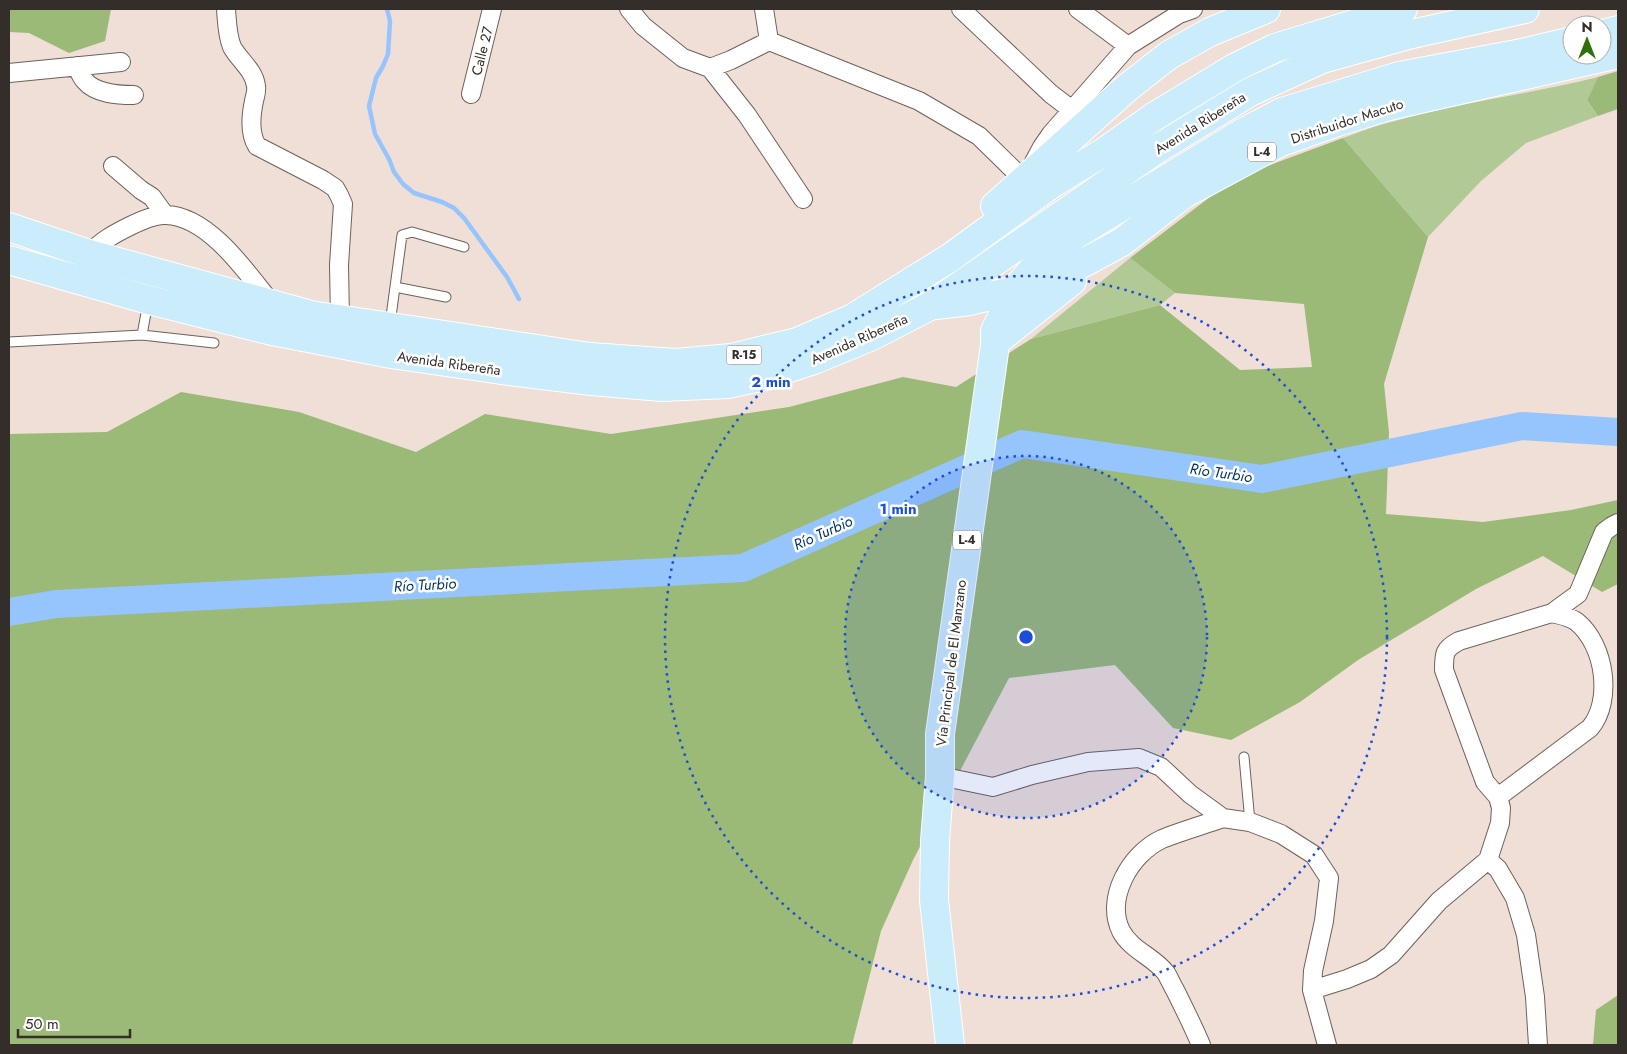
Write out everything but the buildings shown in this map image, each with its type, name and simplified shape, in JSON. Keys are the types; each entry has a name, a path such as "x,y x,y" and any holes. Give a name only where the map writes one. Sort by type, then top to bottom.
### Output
{"main road":[{"path":"931,269 944,254 1028,176 1128,87 1169,55 1246,14 1266,9"},
{"name":"Avenida Ribereña","path":"9,227 88,254 311,315 590,357 676,363 732,358 797,342 854,318 952,257 1053,183 1104,152 1155,116 1234,68 1275,48 1404,9"},
{"name":"Avenida Ribereña","path":"9,260 149,300 272,331 391,354 508,371 662,387 728,384 765,376 814,360 872,336 932,305 1157,149 1250,92 1322,60 1412,34 1525,9"},
{"name":"Vía Principal de El Manzano","path":"950,1045 934,900 935,840 940,776 940,734 995,340 1015,290 1039,262 1075,235 1242,133 1282,112 1399,76 1522,53 1562,43"},
{"name":"Distribuidor Macuto","path":"932,305 970,301 1040,284 1087,262 1122,242 1184,194 1281,142 1389,106 1618,54"},
{"path":"932,305 976,311 983,316 995,340 1067,284 1107,257 1122,242"}],"street":[{"path":"226,9 229,36 233,48 243,60 257,87 252,112 252,135 257,146 323,180 334,188 343,204 339,266 340,320"},
{"name":"Calle 27","path":"471,94 492,9"},
{"path":"630,9 643,26 683,58 710,68 747,115 803,199"},
{"path":"764,9 769,42"},
{"path":"961,9 1051,94 1072,110"},
{"path":"1078,9 1128,46"},
{"path":"710,68 769,42 919,101 979,136 1028,176 1034,160 1042,147 1128,46 1179,14 1193,9"},
{"path":"9,73 121,62"},
{"path":"77,66 84,80 95,88 108,93 134,95"},
{"path":"113,166 152,197 165,214"},
{"path":"88,254 103,240 141,221 165,214 181,218 201,228 217,240 239,262 272,304"},
{"path":"1312,990 1371,969 1392,955 1439,901 1488,860 1500,823 1501,808 1498,797 1484,782 1444,670 1445,653 1448,647 1459,641 1552,613 1578,594 1604,532 1618,523"},
{"path":"1498,797 1590,728 1596,721 1602,703 1603,673 1593,642 1577,622 1563,615 1552,613"},
{"path":"940,776 993,787 1032,775 1088,762 1139,758 1161,767 1190,794 1223,818 1250,822 1281,834 1314,855 1329,878 1324,921 1313,971 1312,990 1327,1045"},
{"path":"1201,1045 1188,1014 1165,972 1132,945 1122,933 1116,918 1117,893 1128,870 1142,853 1161,840 1223,818"},
{"path":"1488,860 1498,869 1515,898 1526,935 1535,997 1538,1045"}],"lane":[{"path":"390,327 402,235 412,232 464,247"},
{"path":"395,287 446,297"},
{"path":"142,335 149,300"},
{"path":"9,342 142,335 214,343"},
{"path":"1244,757 1250,822"}],"green space":[{"path":"9,9 111,9 105,41 69,53 29,33 9,32"},
{"path":"1618,71 1618,109 1598,116 1587,100 1598,77"},
{"path":"1598,77 1587,100 1598,116 1526,143 1481,181 1428,237 1343,138 1382,124 1420,114"},
{"path":"1343,138 1428,237 1384,384 1389,433 1386,514 1483,522 1571,510 1618,500 1618,584 1602,592 1543,556 1476,589 1358,660 1300,702 1231,740 1173,728 1115,665 1009,678 913,860 881,931 852,1045 9,1045 9,434 107,432 181,392 299,412 416,452 485,414 611,434 789,407 903,377 956,387 1031,339 1160,305 1240,370 1312,367 1304,304 1175,293 1130,258 1235,178"},
{"path":"1130,258 1175,293 1160,305 1031,339"},
{"path":"1618,995 1618,1045 1593,1045 1596,1010"}],"waterway":[{"path":"387,9 390,21 388,54 376,78 369,106 375,134 394,172 403,184 414,193 454,208 464,218 507,277 519,299"},
{"name":"Río Turbio","path":"9,612 56,604 743,568 1022,444 1262,479 1522,426 1618,432"}]}
